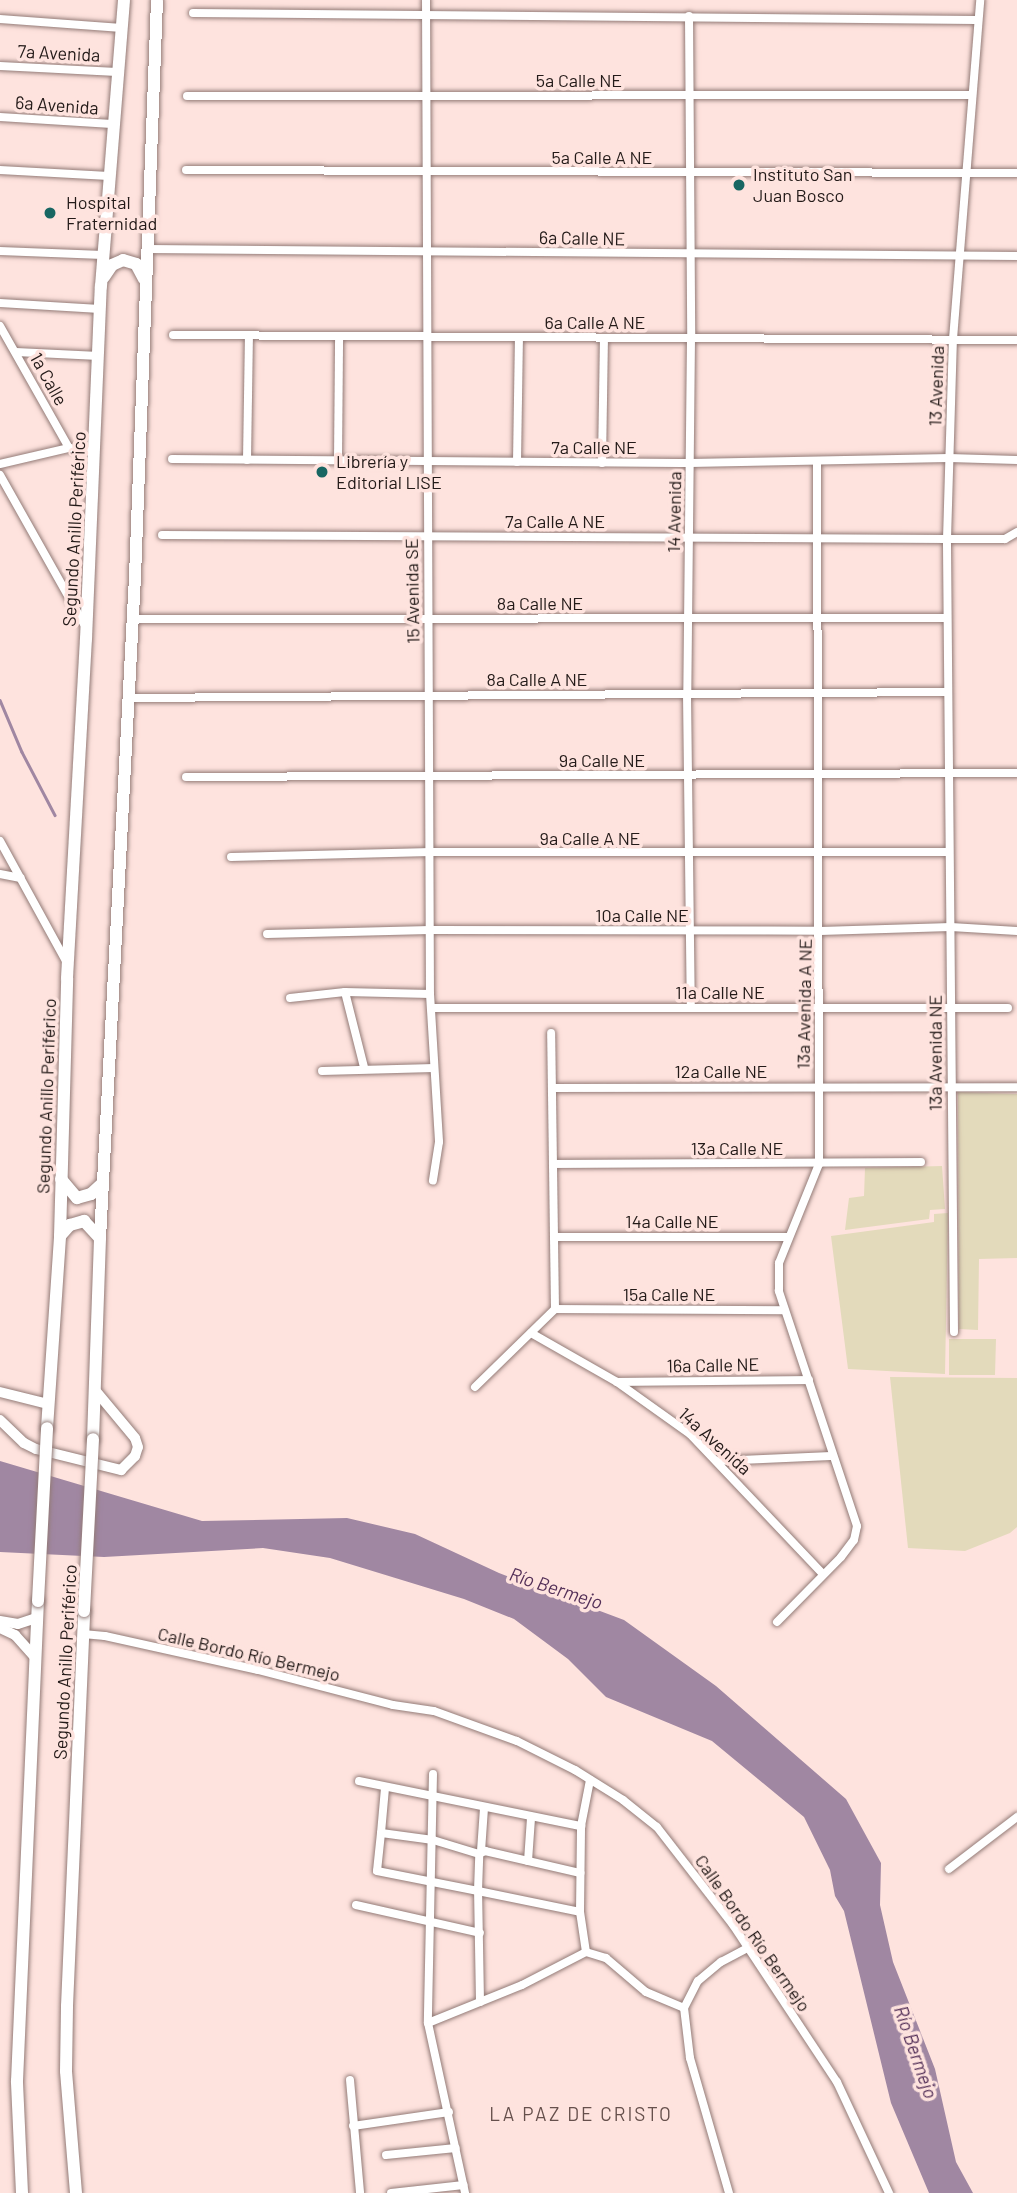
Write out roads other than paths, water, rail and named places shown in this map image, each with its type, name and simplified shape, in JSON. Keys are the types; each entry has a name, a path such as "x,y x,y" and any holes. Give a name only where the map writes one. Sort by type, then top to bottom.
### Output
{"main road":[{"path":"117,0 122,23"},
{"name":"Segundo Anillo Periférico","path":"22,2193 17,2081 34,1656 60,1236 68,963 87,628 101,286 124,0"},
{"name":"Segundo Anillo Periférico","path":"76,2193 66,2058 100,1238 133,619 157,0"},
{"path":"101,286 109,267 123,260 136,264 146,290"},
{"path":"61,1179 77,1198 91,1194 103,1183"},
{"path":"60,1236 69,1225 84,1221 100,1238"}],"street":[{"name":"15 Avenida SE","path":"426,0 430,994 439,1142 433,1181"},
{"name":"13 Avenida","path":"948,774 947,539 953,340 976,20 980,0"},
{"path":"193,13 976,20"},
{"name":"14 Avenida","path":"689,16 691,338 687,694 691,1008"},
{"path":"0,19 122,23"},
{"name":"7a Avenida","path":"0,66 117,72"},
{"name":"5a Calle NE","path":"187,96 970,96"},
{"name":"6a Avenida","path":"0,117 112,124"},
{"path":"0,170 109,176"},
{"name":"5a Calle A NE","path":"186,170 1017,173"},
{"name":"6a Calle NE","path":"148,249 1017,256"},
{"path":"0,251 103,255"},
{"path":"0,303 100,309"},
{"name":"1a Calle","path":"0,326 69,448"},
{"name":"6a Calle A NE","path":"173,335 1017,340"},
{"path":"247,460 249,336"},
{"path":"338,460 339,336"},
{"path":"517,462 519,337"},
{"path":"602,463 604,338"},
{"path":"16,352 99,356"},
{"path":"0,464 69,448 94,452"},
{"name":"7a Calle NE","path":"172,459 602,463 949,458 1017,460"},
{"name":"13a Avenida A NE","path":"817,461 818,853 821,931 819,1164 779,1263 779,1291 831,1456 857,1526 854,1539 823,1574"},
{"path":"0,475 87,628"},
{"name":"7a Calle A NE","path":"162,535 1006,539 1017,532"},
{"name":"8a Calle NE","path":"133,619 947,618"},
{"name":"8a Calle A NE","path":"128,698 947,692"},
{"name":"9a Calle NE","path":"186,777 1017,773"},
{"name":"13a Avenida NE","path":"948,774 954,1332"},
{"path":"0,841 68,963"},
{"name":"9a Calle A NE","path":"231,857 431,852 949,852"},
{"path":"0,874 21,878"},
{"name":"10a Calle NE","path":"267,934 430,930 821,931 951,927 1017,931"},
{"path":"290,998 345,992 430,994"},
{"path":"345,992 364,1068"},
{"name":"11a Calle NE","path":"432,1008 1008,1008"},
{"path":"475,1387 555,1309 551,1033"},
{"path":"321,1071 434,1068"},
{"name":"12a Calle NE","path":"552,1088 1017,1087"},
{"name":"13a Calle NE","path":"554,1164 921,1162"},
{"name":"14a Calle NE","path":"555,1237 788,1237"},
{"name":"15a Calle NE","path":"555,1309 783,1310"},
{"name":"14a Avenida","path":"531,1333 617,1382 690,1434 719,1461 823,1574"},
{"name":"16a Calle NE","path":"617,1382 809,1380"},
{"path":"0,1420 24,1443 36,1449 121,1470 135,1456 138,1447 135,1438 95,1390"},
{"path":"0,1392 48,1404"},
{"path":"719,1461 831,1456"},
{"path":"777,1622 823,1574"},
{"path":"0,1621 18,1624 37,1618"},
{"path":"0,1628 15,1635 34,1656"},
{"name":"Calle Bordo Río Bermejo","path":"83,1634 105,1636 258,1670 393,1705 434,1711 517,1741 623,1800 657,1827 733,1924 837,2082 889,2193"},
{"path":"391,2193 465,2189 428,2023 433,1774"},
{"path":"586,1952 580,1912 581,1826 590,1780"},
{"path":"359,1781 581,1826"},
{"path":"385,1788 377,1871 580,1912"},
{"path":"480,2002 478,1891 484,1808"},
{"path":"949,1869 1017,1817"},
{"path":"528,1861 531,1818"},
{"path":"381,1833 433,1840 580,1873"},
{"path":"356,1905 480,1933"},
{"path":"729,2193 690,2058 684,2008 698,1981 721,1962 747,1948"},
{"path":"428,2023 480,2002 586,1952 606,1958 646,1992 684,2008"},
{"path":"350,2080 360,2193"},
{"path":"353,2126 449,2112"},
{"path":"386,2155 456,2148"}],"water":[{"name":"Río Bermejo","path":"0,1461 202,1521 347,1518 415,1534 499,1573 624,1620 716,1686 846,1799 881,1863 880,1905 893,1962 935,2069 956,2162 973,2193 929,2193 891,2103 844,1911 835,1896 830,1870 804,1817 712,1741 606,1697 568,1659 514,1619 464,1599 330,1558 263,1548 104,1557 0,1552"}],"waterway":[{"path":"0,700 22,752 55,815"}],"place":[{"name":"Instituto San Juan Bosco","path":"739,185"},
{"name":"Hospital Fraternidad","path":"50,213"},
{"name":"Librería y Editorial LISE","path":"322,472"}],"district":[{"name":"LA PAZ DE CRISTO","path":"581,2114"}]}
